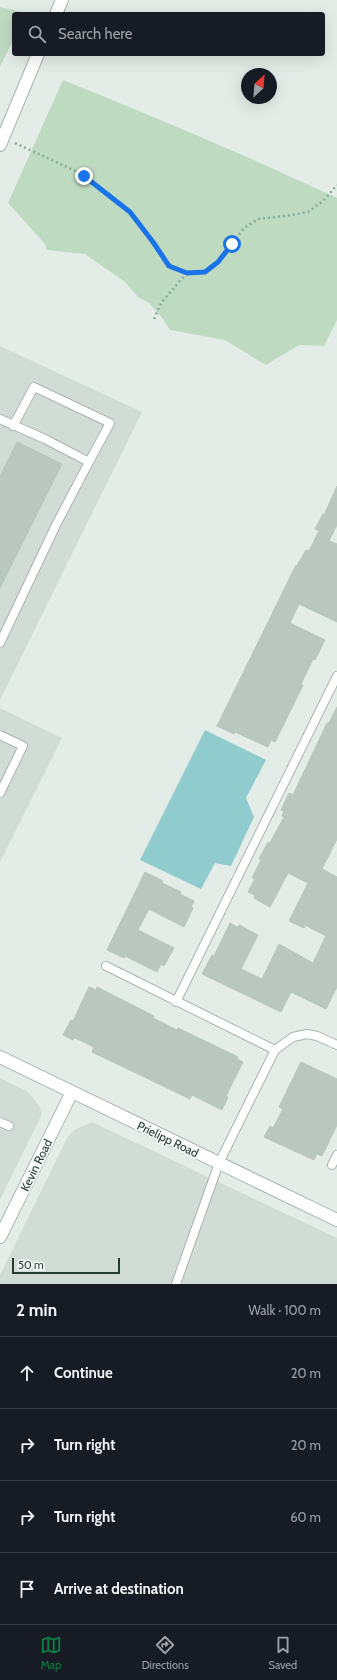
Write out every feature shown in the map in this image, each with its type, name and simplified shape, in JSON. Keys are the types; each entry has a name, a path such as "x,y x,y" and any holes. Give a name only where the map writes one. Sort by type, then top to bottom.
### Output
{"street":[{"path":"57,12 62,0"},
{"path":"2,142 37,56"},
{"name":"Prielipp Road","path":"0,1057 337,1220"},
{"name":"Kevin Road","path":"0,1237 72,1092"}],"lane":[{"path":"0,643 56,525 110,423 34,387 14,426"},
{"path":"0,419 89,462"},
{"path":"176,1002 337,676"},
{"path":"0,735 23,746 0,793"},
{"path":"106,966 275,1050"},
{"path":"176,1284 219,1163 275,1050 293,1037 307,1034 321,1037 337,1045"},
{"path":"0,1122 9,1126"},
{"path":"332,1165 337,1155"}],"path":[{"path":"2,142 84,176 130,212 169,266 187,273 205,272 218,262 244,228 258,218 285,216 308,212 323,201 337,185"},
{"path":"154,319 161,303 187,273"}],"shaded area":[{"path":"0,346 142,412 0,700"},
{"path":"0,708 62,738 0,862"},
{"path":"0,1078 28,1092 39,1105 42,1114 0,1200"},
{"path":"92,1122 337,1238 337,1284 0,1284 0,1275 67,1138 74,1130"}],"green space":[{"path":"0,7 22,12 12,12 12,42 0,67"},
{"path":"63,80 201,137 337,198 337,320 324,346 299,345 266,365 225,340 170,330 163,319 149,303 138,297 125,282 85,254 47,250 45,244 8,203"}],"water":[{"path":"205,730 266,760 246,798 254,817 231,866 215,863 201,889 140,860"}],"building":[{"path":"17,442 62,464 0,588 0,476"},
{"path":"337,486 337,525 329,541 337,544 337,622 299,604 290,623 325,640 315,660 313,659 301,684 303,685 275,742 271,740 268,747 235,732 234,734 217,726 296,565 297,566 306,550 309,551 319,531 315,529 323,514 324,515"},
{"path":"337,707 337,839 322,869 337,877 337,987 326,1009 291,992 281,1012 202,974 212,955 214,956 230,923 237,927 239,925 258,935 241,969 262,979 279,944 313,963 326,936 305,925 304,928 289,921 308,883 288,873 270,907 254,898 255,895 248,892 255,879 252,878 261,860 259,859 268,842 270,843 284,817 282,816 284,811 281,810 289,793 293,795 327,723 329,723"},
{"path":"145,872 163,881 162,883 181,892 180,894 194,901 191,907 193,908 184,927 149,909 138,930 174,948 164,966 161,964 157,972 125,956 124,958 107,950"},
{"path":"89,987 96,990 97,987 154,1016 153,1018 177,1030 178,1028 238,1057 237,1059 243,1062 226,1096 228,1097 222,1110 192,1095 190,1099 92,1052 94,1047 75,1038 73,1040 63,1035 71,1020 73,1021"},
{"path":"301,1062 337,1079 337,1125 322,1156 317,1154 314,1160 264,1137 270,1126 273,1128 283,1109 279,1107"}],"route":[{"path":"84,176 130,212 169,266 187,273 205,272 218,262 232,244"}]}
